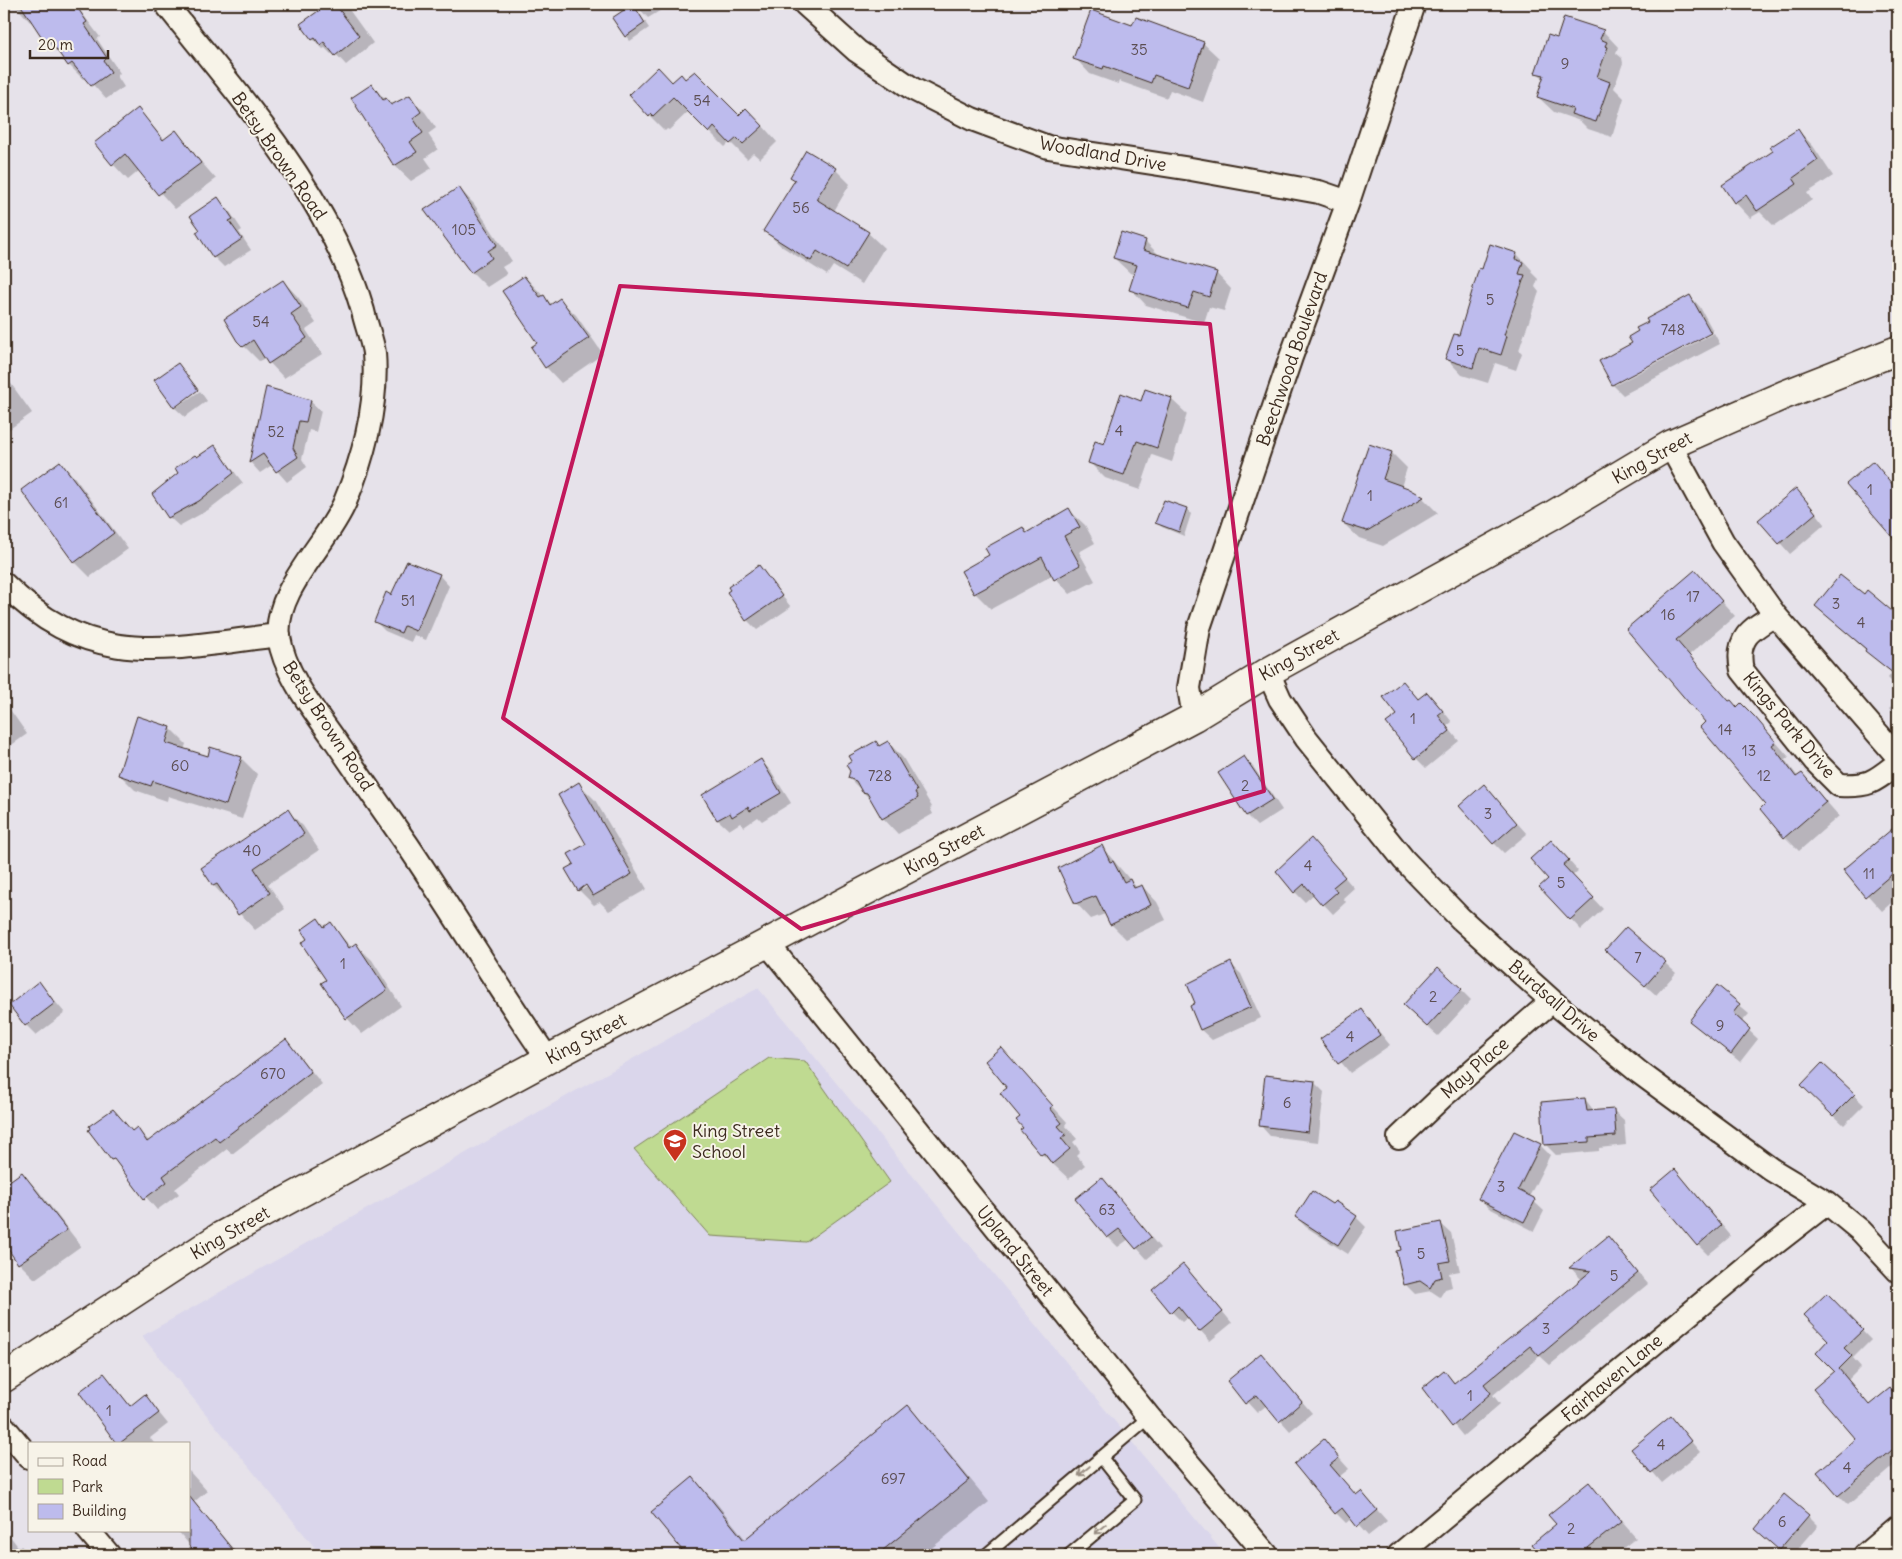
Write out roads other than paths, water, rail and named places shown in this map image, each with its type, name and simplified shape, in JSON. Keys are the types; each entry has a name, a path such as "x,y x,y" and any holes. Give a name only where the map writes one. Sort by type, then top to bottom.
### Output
{"main road":[{"name":"King Street","path":"4,1378 221,1236 548,1059 1194,717 1268,672 1551,516 1670,445 1784,395 1898,350"}],"street":[{"name":"Betsy Brown Road","path":"166,4 261,125 300,180 330,231 354,284 373,349 375,378 366,437 356,476 342,509 280,611 278,634 284,661 310,704 409,848 548,1059"},
{"name":"Woodland Drive","path":"805,4 857,51 913,89 972,119 1048,147 1282,185 1319,192 1348,202"},
{"name":"Beechwood Boulevard","path":"1194,717 1190,688 1199,628 1291,357 1348,202 1414,4"},
{"path":"1670,445 1723,542 1776,616 1898,757"},
{"path":"4,584 26,605 53,625 84,638 117,647 150,649 278,634"},
{"name":"Kings Park Drive","path":"1776,616 1752,628 1741,645 1739,657 1742,670 1815,761 1840,785 1860,786 1875,781 1898,763"},
{"name":"Burdsall Drive","path":"1268,672 1280,699 1306,738 1404,860 1460,918 1552,1000 1640,1073 1714,1130 1772,1170 1827,1203 1862,1231 1898,1271"},
{"name":"Upland Street","path":"768,944 1149,1417 1267,1555"},
{"name":"May Place","path":"1399,1138 1441,1098 1552,1000"},
{"name":"Fairhaven Lane","path":"1400,1555 1757,1258 1827,1203"},
{"path":"4,1427 28,1456"},
{"path":"1865,1555 1898,1527"},
{"path":"90,1532 109,1555"}],"lane":[{"path":"986,1555 1149,1417"},
{"path":"1069,1555 1135,1500 1102,1457"}],"place":[{"name":"King Street School","path":"675,1162"}]}
